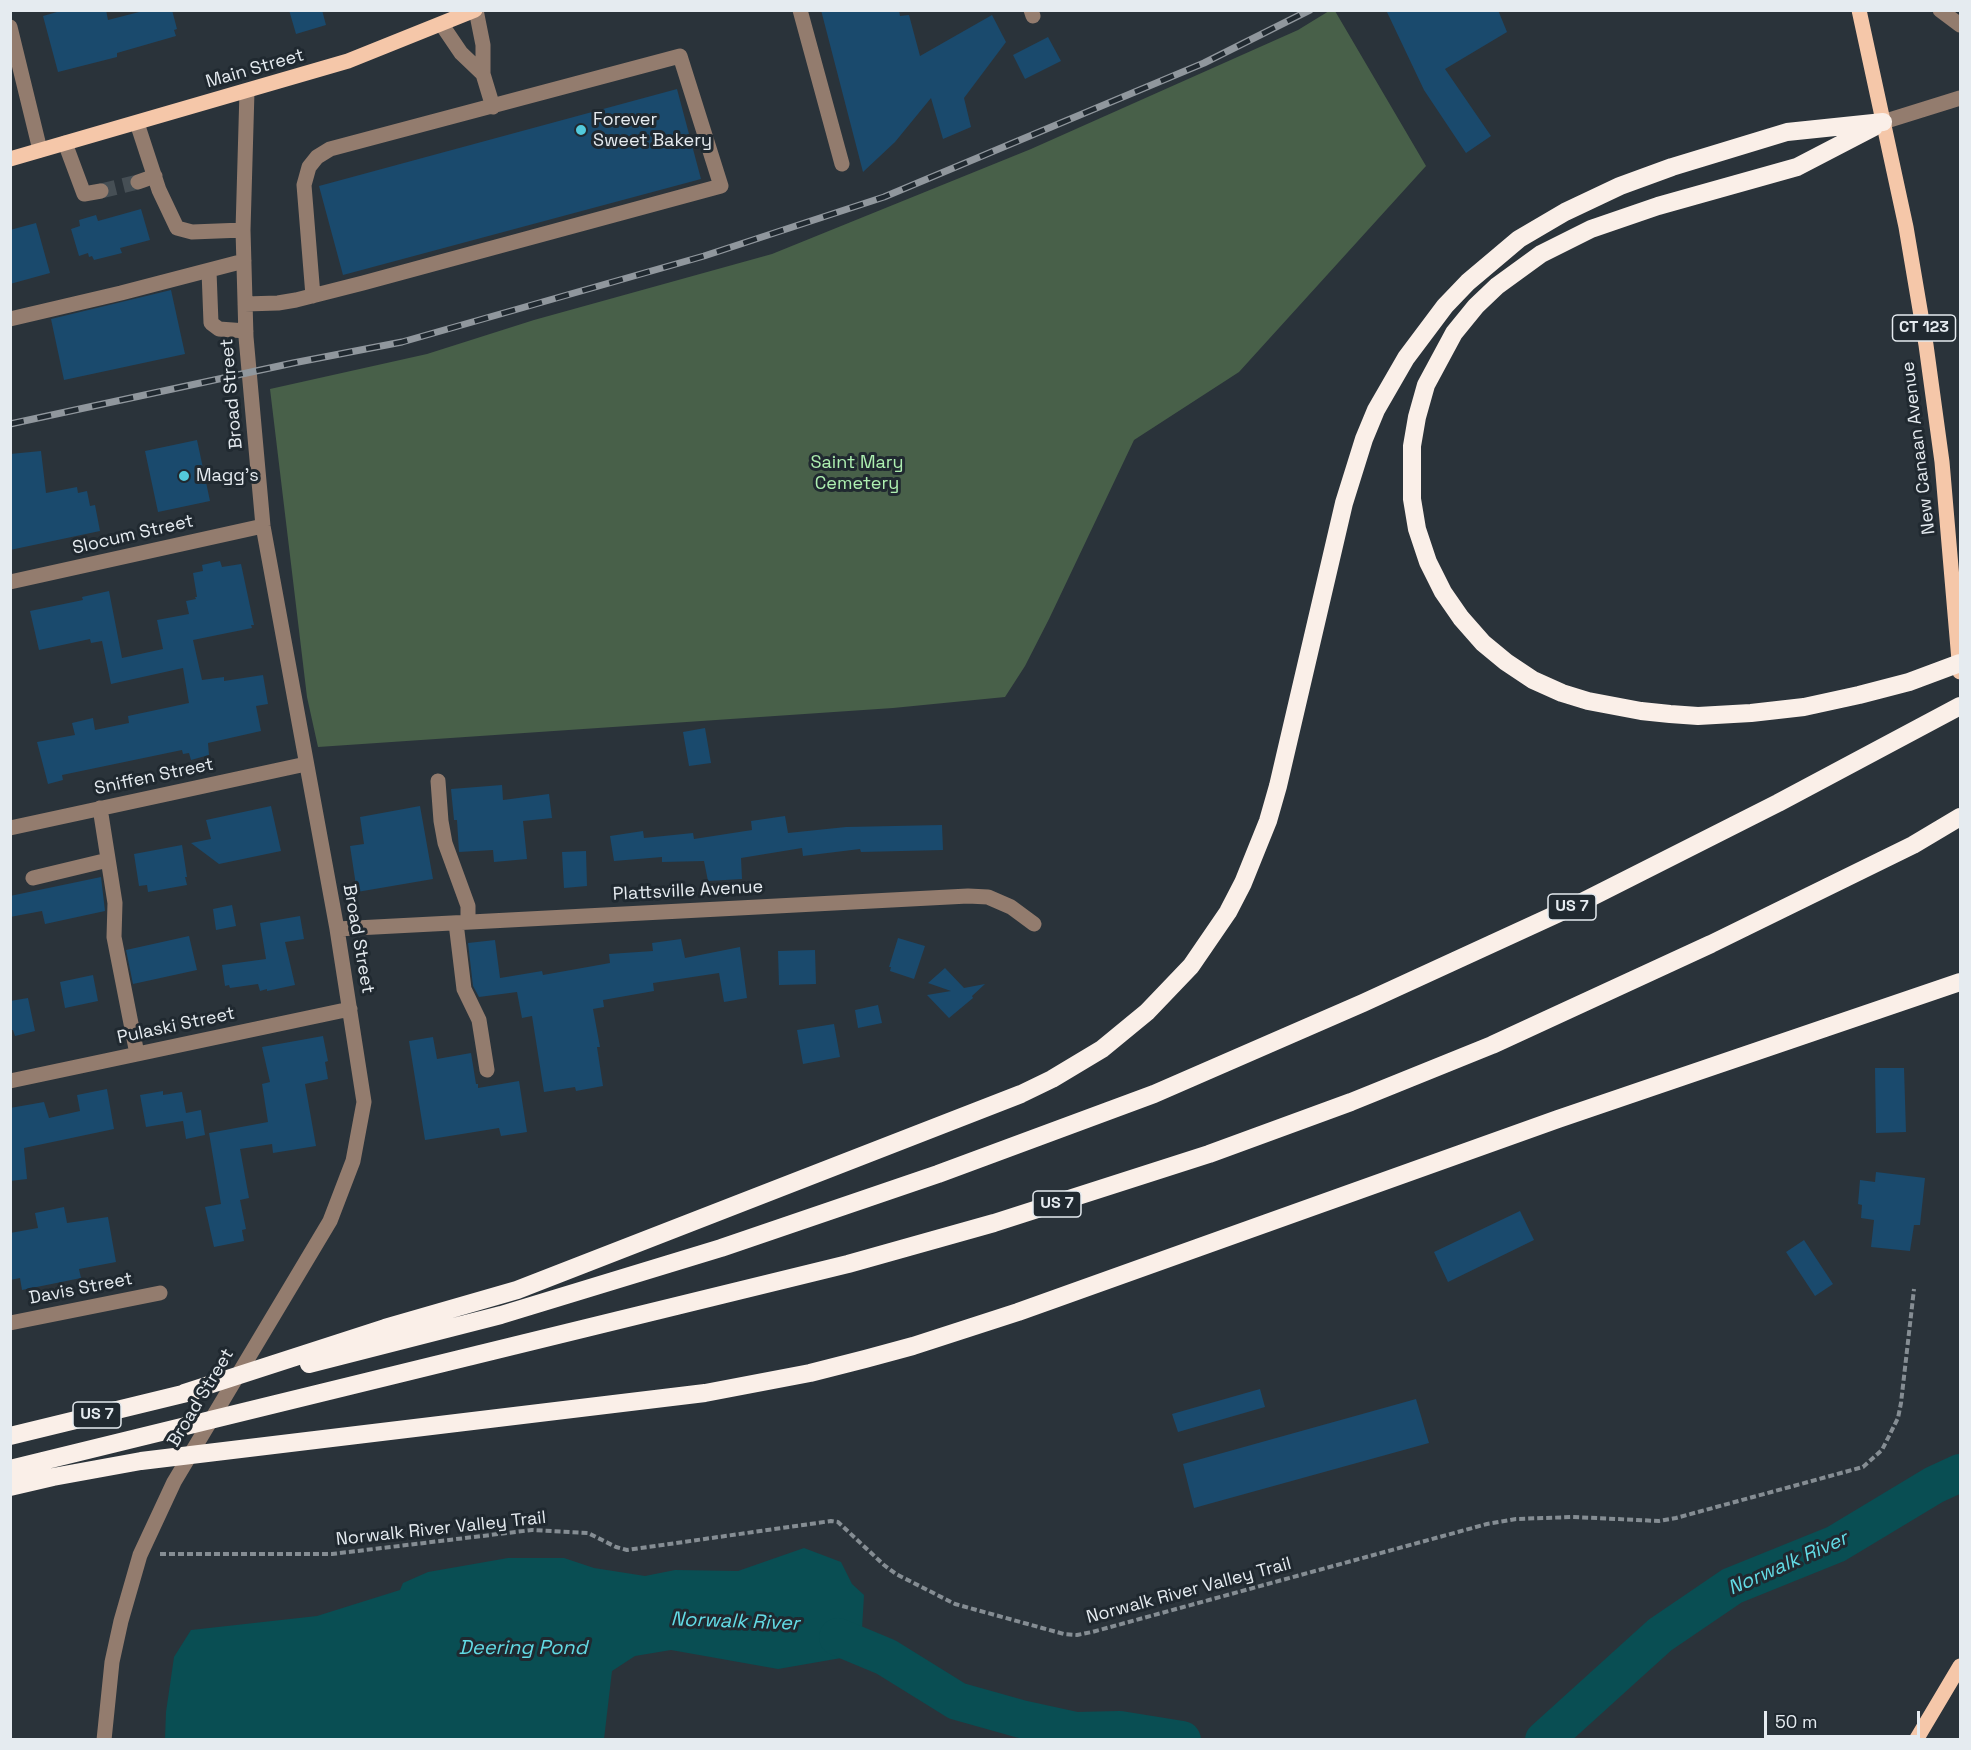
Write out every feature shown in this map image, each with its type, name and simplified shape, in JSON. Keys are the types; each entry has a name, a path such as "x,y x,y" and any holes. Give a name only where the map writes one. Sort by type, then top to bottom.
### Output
{"highway":[{"path":"1883,122 1797,167 1621,218 1566,241 1519,268 1476,306 1454,333 1426,385 1412,446 1412,499 1417,529 1428,562 1443,592 1461,618 1483,643 1533,680 1562,693 1588,701 1641,711 1716,715 1804,707 1909,682 1960,663"},
{"path":"295,1362 518,1290 988,1107 1052,1079 1102,1049 1126,1031 1171,989 1191,966 1228,912 1243,883 1278,786 1344,502 1364,439 1376,410 1406,358 1445,306 1477,274 1519,239 1564,212 1620,186 1672,167 1787,132 1883,122"},
{"name":"US 7","path":"10,1436 184,1393 295,1362 501,1315 721,1248 938,1174 1154,1094 1363,1004 1572,907 1681,853 1960,706"},
{"name":"US 7","path":"10,1469 869,1258 1065,1201 1220,1150 1361,1098 1492,1045 1711,944 1913,845 1960,817"},
{"path":"10,1487 141,1461 705,1393 810,1373 913,1346 1040,1305 1558,1119 1960,982"}],"main road":[{"name":"Main Street","path":"10,159 348,61 476,10"},
{"name":"New Canaan Avenue","path":"1859,10 1906,227 1926,345 1942,462 1960,672"},
{"path":"1916,1740 1960,1666"}],"street":[{"path":"476,10 483,45 483,74 493,107"},
{"path":"800,10 842,164"},
{"path":"1940,10 1960,25"},
{"path":"442,25 461,53 483,74"},
{"path":"10,27 40,150"},
{"path":"245,304 278,303 313,296 721,186 681,56 330,149 317,157 309,167 304,186 313,296"},
{"name":"Broad Street","path":"104,1740 107,1699 121,1621 140,1555 174,1482 330,1221 353,1161 364,1102 337,929 263,526 245,304 243,230 247,91"},
{"path":"1883,122 1960,98"},
{"path":"137,123 154,176 177,228 192,232 243,230"},
{"path":"65,143 84,194 101,191"},
{"path":"138,182 154,176"},
{"path":"10,319 244,261"},
{"path":"209,271 211,322 219,329 246,331"},
{"name":"Slocum Street","path":"10,582 263,526"},
{"name":"Sniffen Street","path":"10,828 306,764"},
{"path":"438,781 445,843 468,906 462,922 464,989 479,1020 487,1070"},
{"path":"100,808 115,903 114,937 136,1054"},
{"path":"33,878 108,860"},
{"name":"Plattsville Avenue","path":"337,929 968,896 988,897 1011,907 1034,924"},
{"name":"Pulaski Street","path":"10,1081 350,1009"},
{"name":"Davis Street","path":"10,1323 160,1293"}],"path":[{"name":"Norwalk River Valley Trail","path":"140,1555 332,1554 532,1530 588,1533 627,1550 831,1521 838,1522 884,1566 955,1604 1064,1634 1077,1635 1487,1524 1516,1519 1573,1517 1667,1520 1863,1467 1882,1450 1898,1418 1914,1289"}],"green space":[{"name":"Saint Mary Cemetery","path":"1329,11 1335,11 1426,166 1239,372 1134,440 1049,619 1025,666 1005,697 893,708 318,747 307,697 270,389 427,354 534,320 772,254 1031,149 1298,30"}],"water":[{"name":"Deering Pond","path":"804,1548 841,1562 852,1584 864,1595 862,1629 873,1637 886,1657 873,1667 847,1657 778,1669 671,1650 635,1656 612,1671 604,1739 165,1739 166,1712 174,1657 191,1630 317,1616 400,1590 403,1583 428,1572 508,1558 564,1558 594,1568 645,1576 675,1570 738,1571"}],"building":[{"path":"64,10 106,10 108,20 147,10 172,10 177,29 174,30 176,36 117,53 117,57 58,72 43,16"},
{"path":"289,10 322,10 326,25 296,34"},
{"path":"821,10 899,10 900,16 909,15 920,56 992,15 1006,42 964,98 971,127 943,139 931,98 895,142 863,172"},
{"path":"1386,10 1498,10 1507,32 1445,69 1491,136 1466,153 1424,90"},
{"path":"1048,37 1061,61 1025,79 1013,55"},
{"path":"677,89 701,179 343,275 319,186"},
{"path":"141,209 150,240 120,248 122,253 94,260 92,256 89,257 88,253 79,256 71,229 80,226 79,220 96,215 98,221"},
{"path":"36,223 50,273 10,284 10,230"},
{"path":"171,290 185,354 64,380 51,319"},
{"path":"197,440 210,501 158,512 145,451"},
{"path":"41,451 46,493 77,487 78,493 87,491 90,506 95,505 100,531 10,550 10,454"},
{"path":"220,561 222,567 241,564 254,625 251,625 252,628 193,640 202,680 224,677 224,681 263,675 268,704 256,706 261,731 208,743 209,755 191,760 189,753 183,754 182,750 62,775 63,780 48,784 37,742 75,735 72,723 93,718 95,730 129,723 128,716 189,703 183,668 111,684 102,641 91,643 90,639 39,650 30,611 83,600 82,597 109,591 122,658 163,649 157,620 189,614 186,601 197,597 193,573 203,571 202,565"},
{"path":"705,728 711,763 689,766 683,732"},
{"path":"502,785 503,800 549,794 552,818 523,821 527,859 494,862 493,850 459,852 457,820 454,820 451,789"},
{"path":"271,806 281,851 219,864 191,843 211,839 206,820"},
{"path":"420,806 433,879 357,892 350,846 364,844 360,817"},
{"path":"785,816 788,833 846,827 942,825 943,850 861,852 860,849 803,856 802,848 741,858 742,879 708,881 704,861 662,862 662,857 614,861 610,836 643,831 644,838 693,833 694,839 752,830 751,821"},
{"path":"182,845 187,885 148,892 147,885 139,886 134,854"},
{"path":"586,851 587,886 564,888 562,852"},
{"path":"101,877 105,911 45,924 42,911 10,917 10,896"},
{"path":"232,905 236,926 216,930 213,909"},
{"path":"300,916 304,939 285,942 295,985 267,991 267,989 260,991 258,984 230,988 229,985 225,986 222,965 266,959 260,923"},
{"path":"189,936 197,970 133,984 126,950"},
{"path":"898,938 925,946 914,979 890,971 891,967 889,967"},
{"path":"681,939 685,958 740,947 747,998 724,1002 719,973 653,983 654,991 603,1000 604,1007 593,1009 600,1047 597,1047 603,1086 576,1091 575,1087 544,1092 532,1016 522,1018 517,992 479,997 473,986 468,943 495,940 500,978 542,971 543,975 610,963 609,954 653,951 652,943"},
{"path":"815,950 816,984 779,985 778,951"},
{"path":"945,968 964,988 985,984 972,996 973,998 949,1018 927,995 951,991 928,983"},
{"path":"93,975 98,1001 65,1008 60,982"},
{"path":"28,998 35,1031 15,1036 13,1030 10,1030 10,1001"},
{"path":"878,1005 882,1023 858,1028 855,1010"},
{"path":"834,1024 840,1057 803,1064 797,1030"},
{"path":"323,1036 328,1061 325,1062 328,1079 305,1084 316,1146 273,1153 272,1144 240,1149 249,1198 240,1200 246,1229 242,1230 244,1241 214,1247 205,1207 221,1204 209,1133 268,1122 262,1084 270,1082 262,1047"},
{"path":"433,1037 437,1059 471,1053 478,1088 519,1081 527,1132 501,1136 499,1128 425,1140 409,1041"},
{"path":"1875,1068 1904,1068 1906,1132 1876,1133"},
{"path":"107,1089 114,1129 24,1148 27,1179 10,1181 10,1108 44,1102 49,1118 80,1111 77,1095"},
{"path":"163,1091 163,1095 182,1092 186,1113 201,1110 205,1135 186,1139 183,1121 146,1127 140,1095"},
{"path":"1876,1172 1925,1178 1920,1225 1914,1225 1910,1251 1871,1247 1874,1220 1861,1218 1862,1205 1858,1204 1860,1180 1875,1182"},
{"path":"64,1207 67,1223 108,1217 116,1262 79,1269 81,1278 22,1290 20,1278 10,1280 10,1233 38,1228 35,1213"},
{"path":"1520,1211 1534,1240 1448,1282 1434,1252"},
{"path":"1804,1240 1833,1284 1815,1296 1786,1252"},
{"path":"1260,1389 1265,1407 1178,1432 1172,1414"},
{"path":"1416,1399 1429,1443 1194,1508 1183,1464"}],"waterway":[{"name":"Norwalk River","path":"1544,1740 1660,1635 1732,1586 1836,1544 1934,1485 1960,1473"},
{"name":"Norwalk River","path":"838,1637 886,1657 957,1701 1021,1719 1076,1731 1120,1730 1182,1740"}],"tunnel":[{"path":"101,191 138,182"}],"railway":[{"path":"10,424 402,342 704,256 884,197 1204,63 1310,10"}],"place":[{"name":"Forever Sweet Bakery","path":"581,130"},
{"name":"Magg's","path":"184,476"}]}
